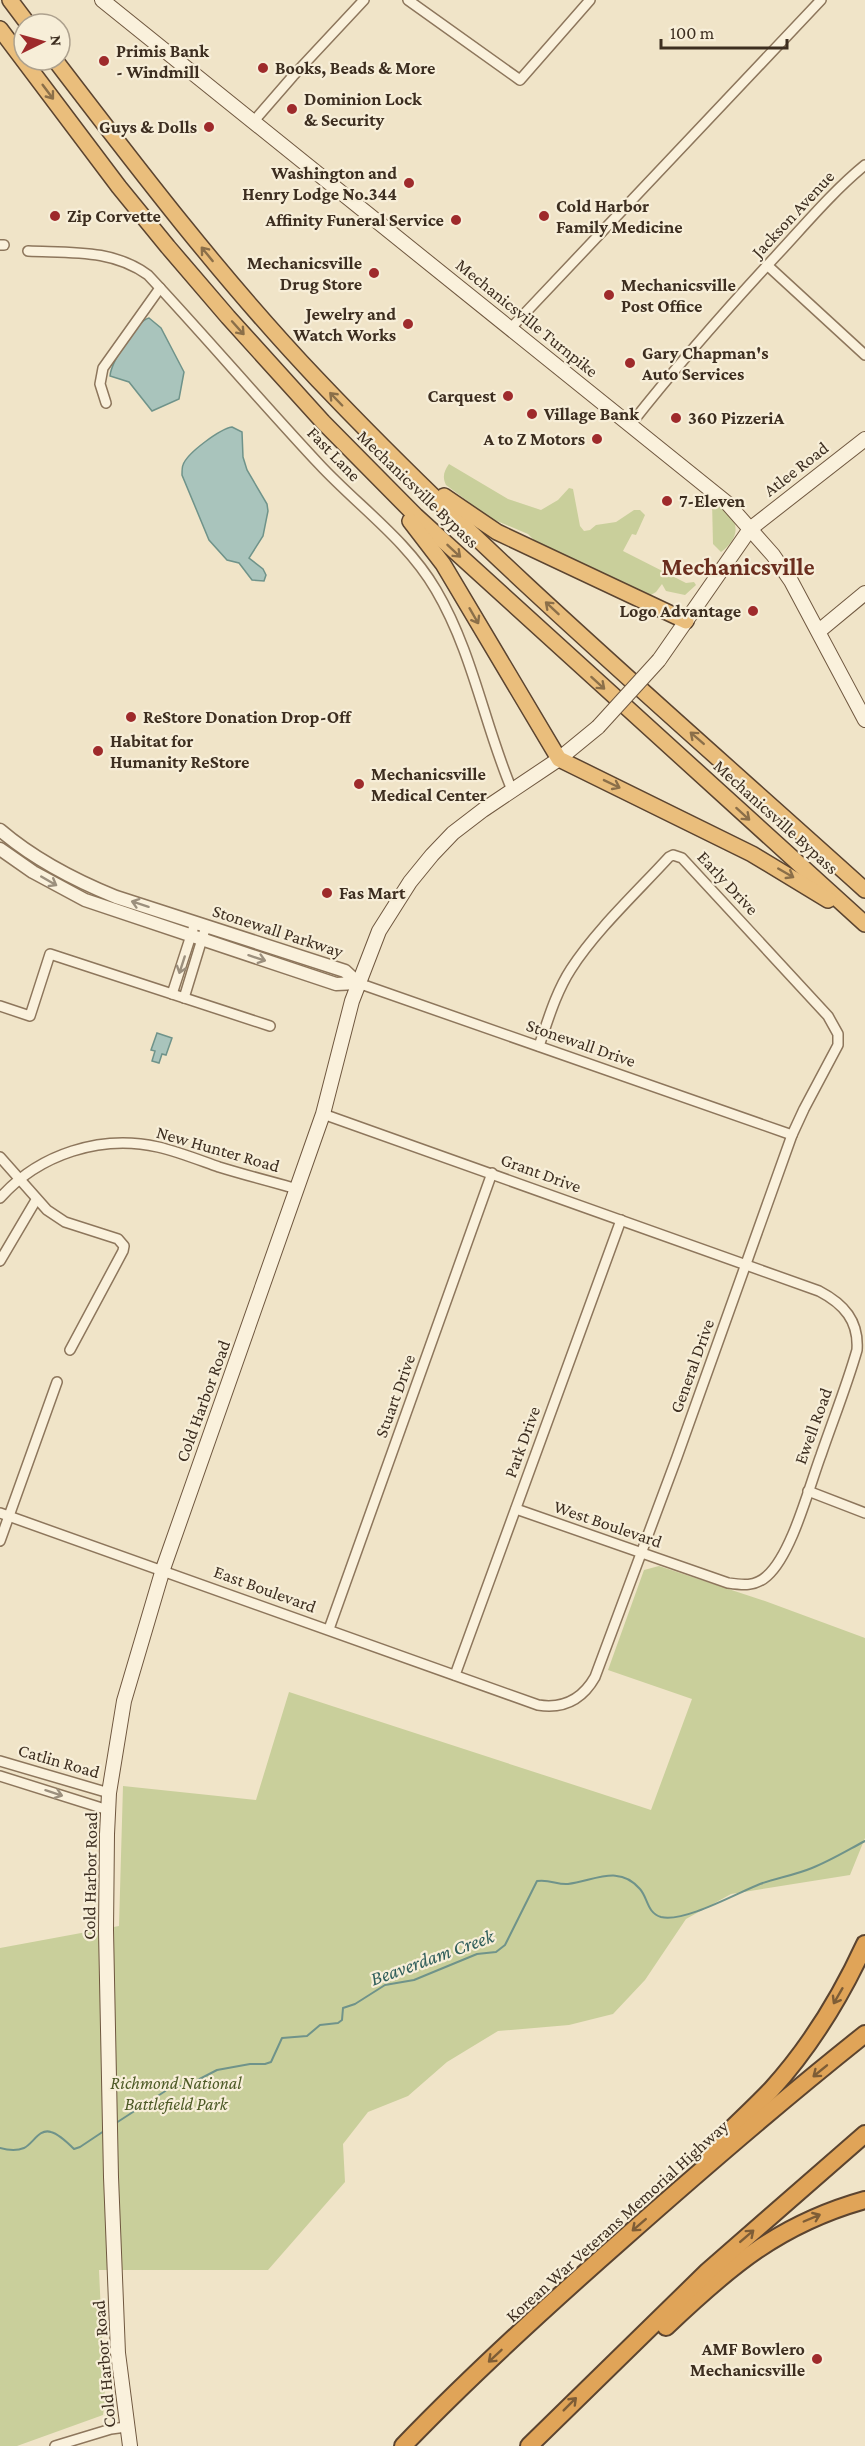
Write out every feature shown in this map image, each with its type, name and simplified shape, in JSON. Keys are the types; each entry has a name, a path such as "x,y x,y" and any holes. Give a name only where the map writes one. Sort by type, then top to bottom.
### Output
{"highway":[{"name":"Mechanicsville Bypass","path":"0,29 161,238 228,317 323,422 441,540 865,924"},
{"name":"Mechanicsville Bypass","path":"64,72 211,258 265,322 359,423 464,528 865,890"},
{"path":"323,422 420,534 442,564 560,759 781,870 828,901 865,933"},
{"path":"359,423 450,501 485,525 686,621"},
{"path":"662,2205 722,2138 773,2087 796,2058 832,2006 865,1944"},
{"name":"Korean War Veterans Memorial Highway","path":"404,2446 440,2408 553,2302 763,2118 865,2034"},
{"path":"529,2446 708,2271 865,2134"},
{"path":"613,2362 665,2328 728,2270 759,2248 807,2220 865,2200"}],"main road":[{"name":"Mechanicsville Turnpike","path":"102,0 711,489 750,529 791,581 865,720"},
{"name":"Atlee Road","path":"750,529 865,439"},
{"name":"Cold Harbor Road","path":"130,2446 118,2353 111,2177 106,1930 108,1810 124,1701 163,1569 298,1189 323,1114 358,983 379,931 410,882 453,833 512,790 560,759 598,727 659,660 750,529"},
{"path":"819,631 865,593"}],"street":[{"path":"253,122 364,0"},
{"path":"408,0 520,80 590,0"},
{"path":"511,328 821,0"},
{"name":"Jackson Avenue","path":"631,424 667,379 767,266 828,200 865,165"},
{"name":"Fast Lane","path":"28,251 117,258 137,267 160,288 321,466 399,542 436,589 459,634 476,681 493,743 512,790"},
{"path":"767,266 865,354"},
{"path":"106,403 100,384 103,369 160,288"},
{"name":"Stonewall Parkway","path":"0,830 36,857 116,897 345,971 358,983"},
{"name":"Stonewall Parkway","path":"0,849 33,872 85,900 336,984 358,983"},
{"name":"Early Drive","path":"539,1046 549,1016 571,969 669,857 678,855 805,992"},
{"path":"172,994 201,924"},
{"path":"184,998 196,938"},
{"path":"0,1006 30,1016 50,954 270,1026"},
{"name":"Stonewall Drive","path":"358,983 792,1135"},
{"name":"General Drive","path":"517,1697 538,1705 557,1706 576,1700 590,1686 642,1554 792,1135 813,1089 836,1052 839,1040 835,1028 828,1016 805,992"},
{"name":"Grant Drive","path":"323,1114 746,1265"},
{"name":"New Hunter Road","path":"0,1198 20,1178 49,1159 66,1152 103,1144 122,1143 159,1147 298,1189"},
{"path":"0,1157 46,1210 65,1222 118,1239 124,1246 70,1350"},
{"name":"Stuart Drive","path":"329,1629 492,1173"},
{"path":"0,1262 36,1200"},
{"name":"Park Drive","path":"455,1675 621,1220"},
{"name":"Ewell Road","path":"690,1570 728,1583 743,1585 765,1578 785,1551 857,1350 856,1330 849,1314 831,1297 746,1265"},
{"path":"0,1541 4,1515 57,1382"},
{"path":"808,1491 865,1513"},
{"name":"West Boulevard","path":"516,1509 690,1570"},
{"name":"East Boulevard","path":"4,1515 163,1569 517,1697"},
{"name":"Catlin Road","path":"0,1761 109,1793"},
{"name":"Catlin Road","path":"0,1776 108,1810"},
{"path":"55,2446 111,2429 126,2427"}],"green space":[{"path":"449,464 508,499 541,510 558,500 569,488 573,489 580,526 584,531 596,525 616,522 634,510 640,510 645,515 636,535 632,534 623,551 686,583 694,582 696,585 685,595 666,591 662,584 656,592 649,596 541,547 528,534 490,518 446,485 444,474"},
{"path":"712,501 727,512 735,524 734,538 721,552 713,544"},
{"name":"Richmond National Battlefield Park","path":"659,1566 765,1601 865,1638 865,1838 850,1875 731,1894 686,1919 645,1980 613,2014 569,2025 498,2031 447,2062 408,2096 368,2112 343,2144 345,2182 268,2270 99,2270 105,2401 103,2415 17,2446 0,2446 0,1948 119,1926 123,1786 256,1800 289,1692 651,1810 692,1699 608,1670 644,1570"}],"water":[{"path":"149,318 161,328 184,372 179,399 152,411 129,382 110,376 125,343 138,326"},
{"path":"232,427 242,432 243,457 247,470 267,504 268,511 263,536 249,558 263,569 266,575 264,581 252,580 239,563 227,560 209,540 182,475 183,465 197,448"},
{"path":"157,1033 172,1038 166,1055 162,1054 159,1063 152,1061 155,1051 151,1050"}],"waterway":[{"name":"Beaverdam Creek","path":"116,2123 170,2088 188,2085 217,2070 271,2062 282,2038 307,2036 320,2025 338,2023 342,2020 343,2008 355,2004 385,1985 414,1980 477,1954 496,1952 505,1945 537,1881 568,1884 606,1876 624,1877 640,1889 650,1909 656,1915 671,1918 696,1912 760,1884 812,1868 865,1841"},
{"name":"Beaverdam Creek","path":"0,2148 12,2150 24,2148 47,2131 57,2135 74,2149 104,2131"}],"place":[{"name":"Primis Bank - Windmill","path":"104,61"},
{"name":"Books, Beads & More","path":"263,68"},
{"name":"Dominion Lock & Security","path":"292,109"},
{"name":"Guys & Dolls","path":"209,127"},
{"name":"Washington and Henry Lodge No.344","path":"409,183"},
{"name":"Zip Corvette","path":"55,216"},
{"name":"Cold Harbor Family Medicine","path":"544,216"},
{"name":"Affinity Funeral Service","path":"456,220"},
{"name":"Mechanicsville Drug Store","path":"374,273"},
{"name":"Mechanicsville Post Office","path":"609,295"},
{"name":"Jewelry and Watch Works","path":"408,324"},
{"name":"Gary Chapman's Auto Services","path":"630,363"},
{"name":"Carquest","path":"508,396"},
{"name":"Village Bank","path":"532,414"},
{"name":"360 PizzeriA","path":"676,418"},
{"name":"A to Z Motors","path":"597,439"},
{"name":"7-Eleven","path":"667,501"},
{"name":"Logo Advantage","path":"753,611"},
{"name":"ReStore Donation Drop-Off","path":"131,717"},
{"name":"Habitat for Humanity ReStore","path":"98,751"},
{"name":"Mechanicsville Medical Center","path":"359,784"},
{"name":"Fas Mart","path":"327,893"},
{"name":"AMF Bowlero Mechanicsville","path":"817,2359"}],"district":[{"name":"Mechanicsville","path":"738,567"}]}
